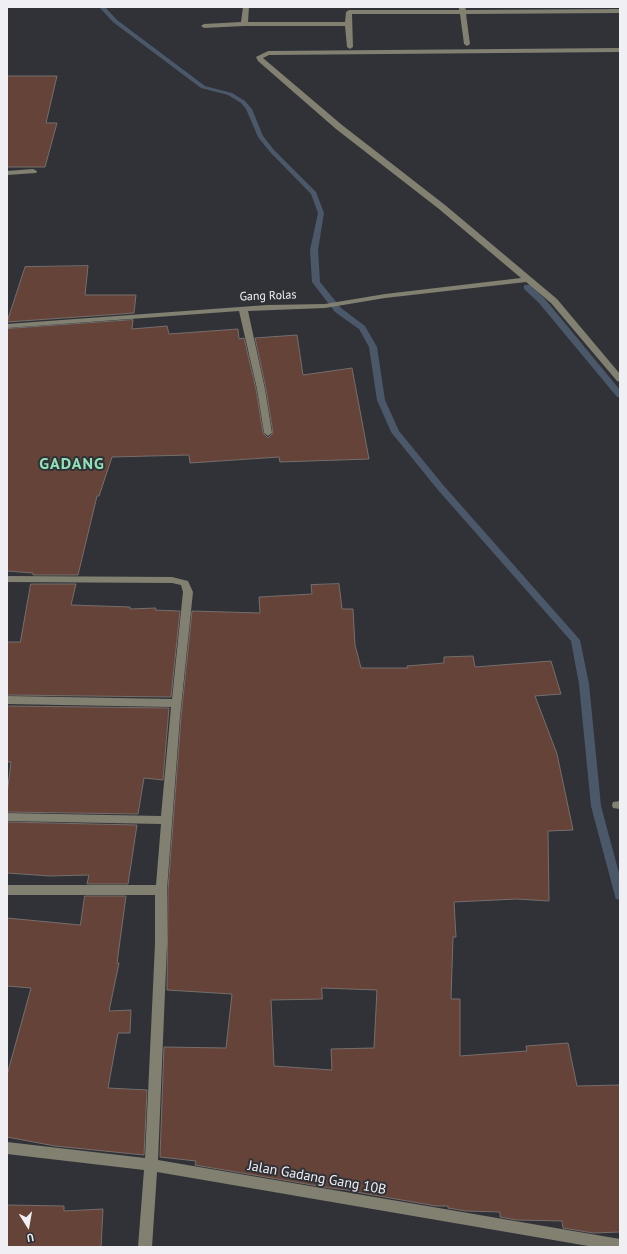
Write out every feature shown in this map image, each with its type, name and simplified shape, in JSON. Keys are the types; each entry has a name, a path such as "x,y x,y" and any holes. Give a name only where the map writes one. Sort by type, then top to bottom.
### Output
{"street":[{"path":"244,24 246,7"},
{"path":"463,9 467,44"},
{"path":"350,47 348,24 349,10 463,9 620,11"},
{"path":"204,26 244,24 348,24"},
{"path":"620,50 268,53 259,57 260,60 339,127 442,207 554,301 620,379"},
{"path":"7,173 33,171"},
{"name":"Gang Rolas","path":"7,326 243,309 325,306 385,296 529,279"},
{"path":"243,309 261,388 268,433"},
{"path":"7,579 172,580 186,583 188,592 161,890 161,944 151,1165 145,1247"},
{"path":"7,700 177,703"},
{"path":"7,818 167,820"},
{"path":"7,890 161,890"},
{"name":"Jalan Gadang Gang 10B","path":"7,1148 151,1165 620,1245"}],"building":[{"path":"7,76 57,76 46,123 57,123 45,167 7,167"},
{"path":"88,266 85,295 136,295 134,313 7,322 25,267"},
{"path":"133,320 132,329 167,326 169,334 238,329 239,339 244,338 256,389 263,433 268,438 273,433 266,389 255,338 297,335 303,375 352,368 369,459 280,462 279,457 190,463 189,455 112,457 99,496 97,496 78,575 33,575 33,573 7,571 7,329"},
{"path":"31,584 76,584 71,605 130,607 130,609 156,608 155,610 180,611 171,697 7,695 7,642 20,642"},
{"path":"339,584 342,609 353,609 355,645 361,668 408,668 407,666 444,663 444,657 473,656 475,667 551,661 561,694 535,696 557,754 573,830 548,831 549,901 517,899 454,902 456,937 453,937 451,999 460,999 460,1056 527,1051 526,1046 568,1043 577,1086 620,1085 620,1232 593,1233 563,1228 562,1221 517,1220 500,1217 500,1212 466,1211 448,1208 448,1206 436,1206 356,1191 195,1165 196,1161 160,1157 164,1047 226,1048 232,994 167,990 168,890 181,717 192,611 260,613 259,597 312,594 311,585","holes":["322,988 377,990 374,1048 331,1049 332,1070 274,1066 271,1000 322,999"]},
{"path":"7,706 169,708 163,780 144,778 138,814 7,812 7,794 11,762 7,762"},
{"path":"7,822 137,825 128,884 87,884 89,875 50,876 7,873"},
{"path":"85,896 126,896 117,963 119,963 109,1011 131,1010 130,1033 118,1033 108,1088 147,1090 144,1155 55,1146 7,1137 7,1075 31,988 7,986 7,918 80,925"},
{"path":"7,1205 64,1206 64,1211 103,1209 101,1247 7,1247"}],"waterway":[{"path":"102,7 115,21 203,87 230,94 243,102 249,109 260,136 272,151 314,193 321,213 314,250 316,282 338,310 362,328 373,347 381,400 395,432 441,488 575,640 584,684 596,806 620,896"},
{"path":"527,287 542,301 620,395"}],"district":[{"name":"GADANG","path":"72,464"}]}
